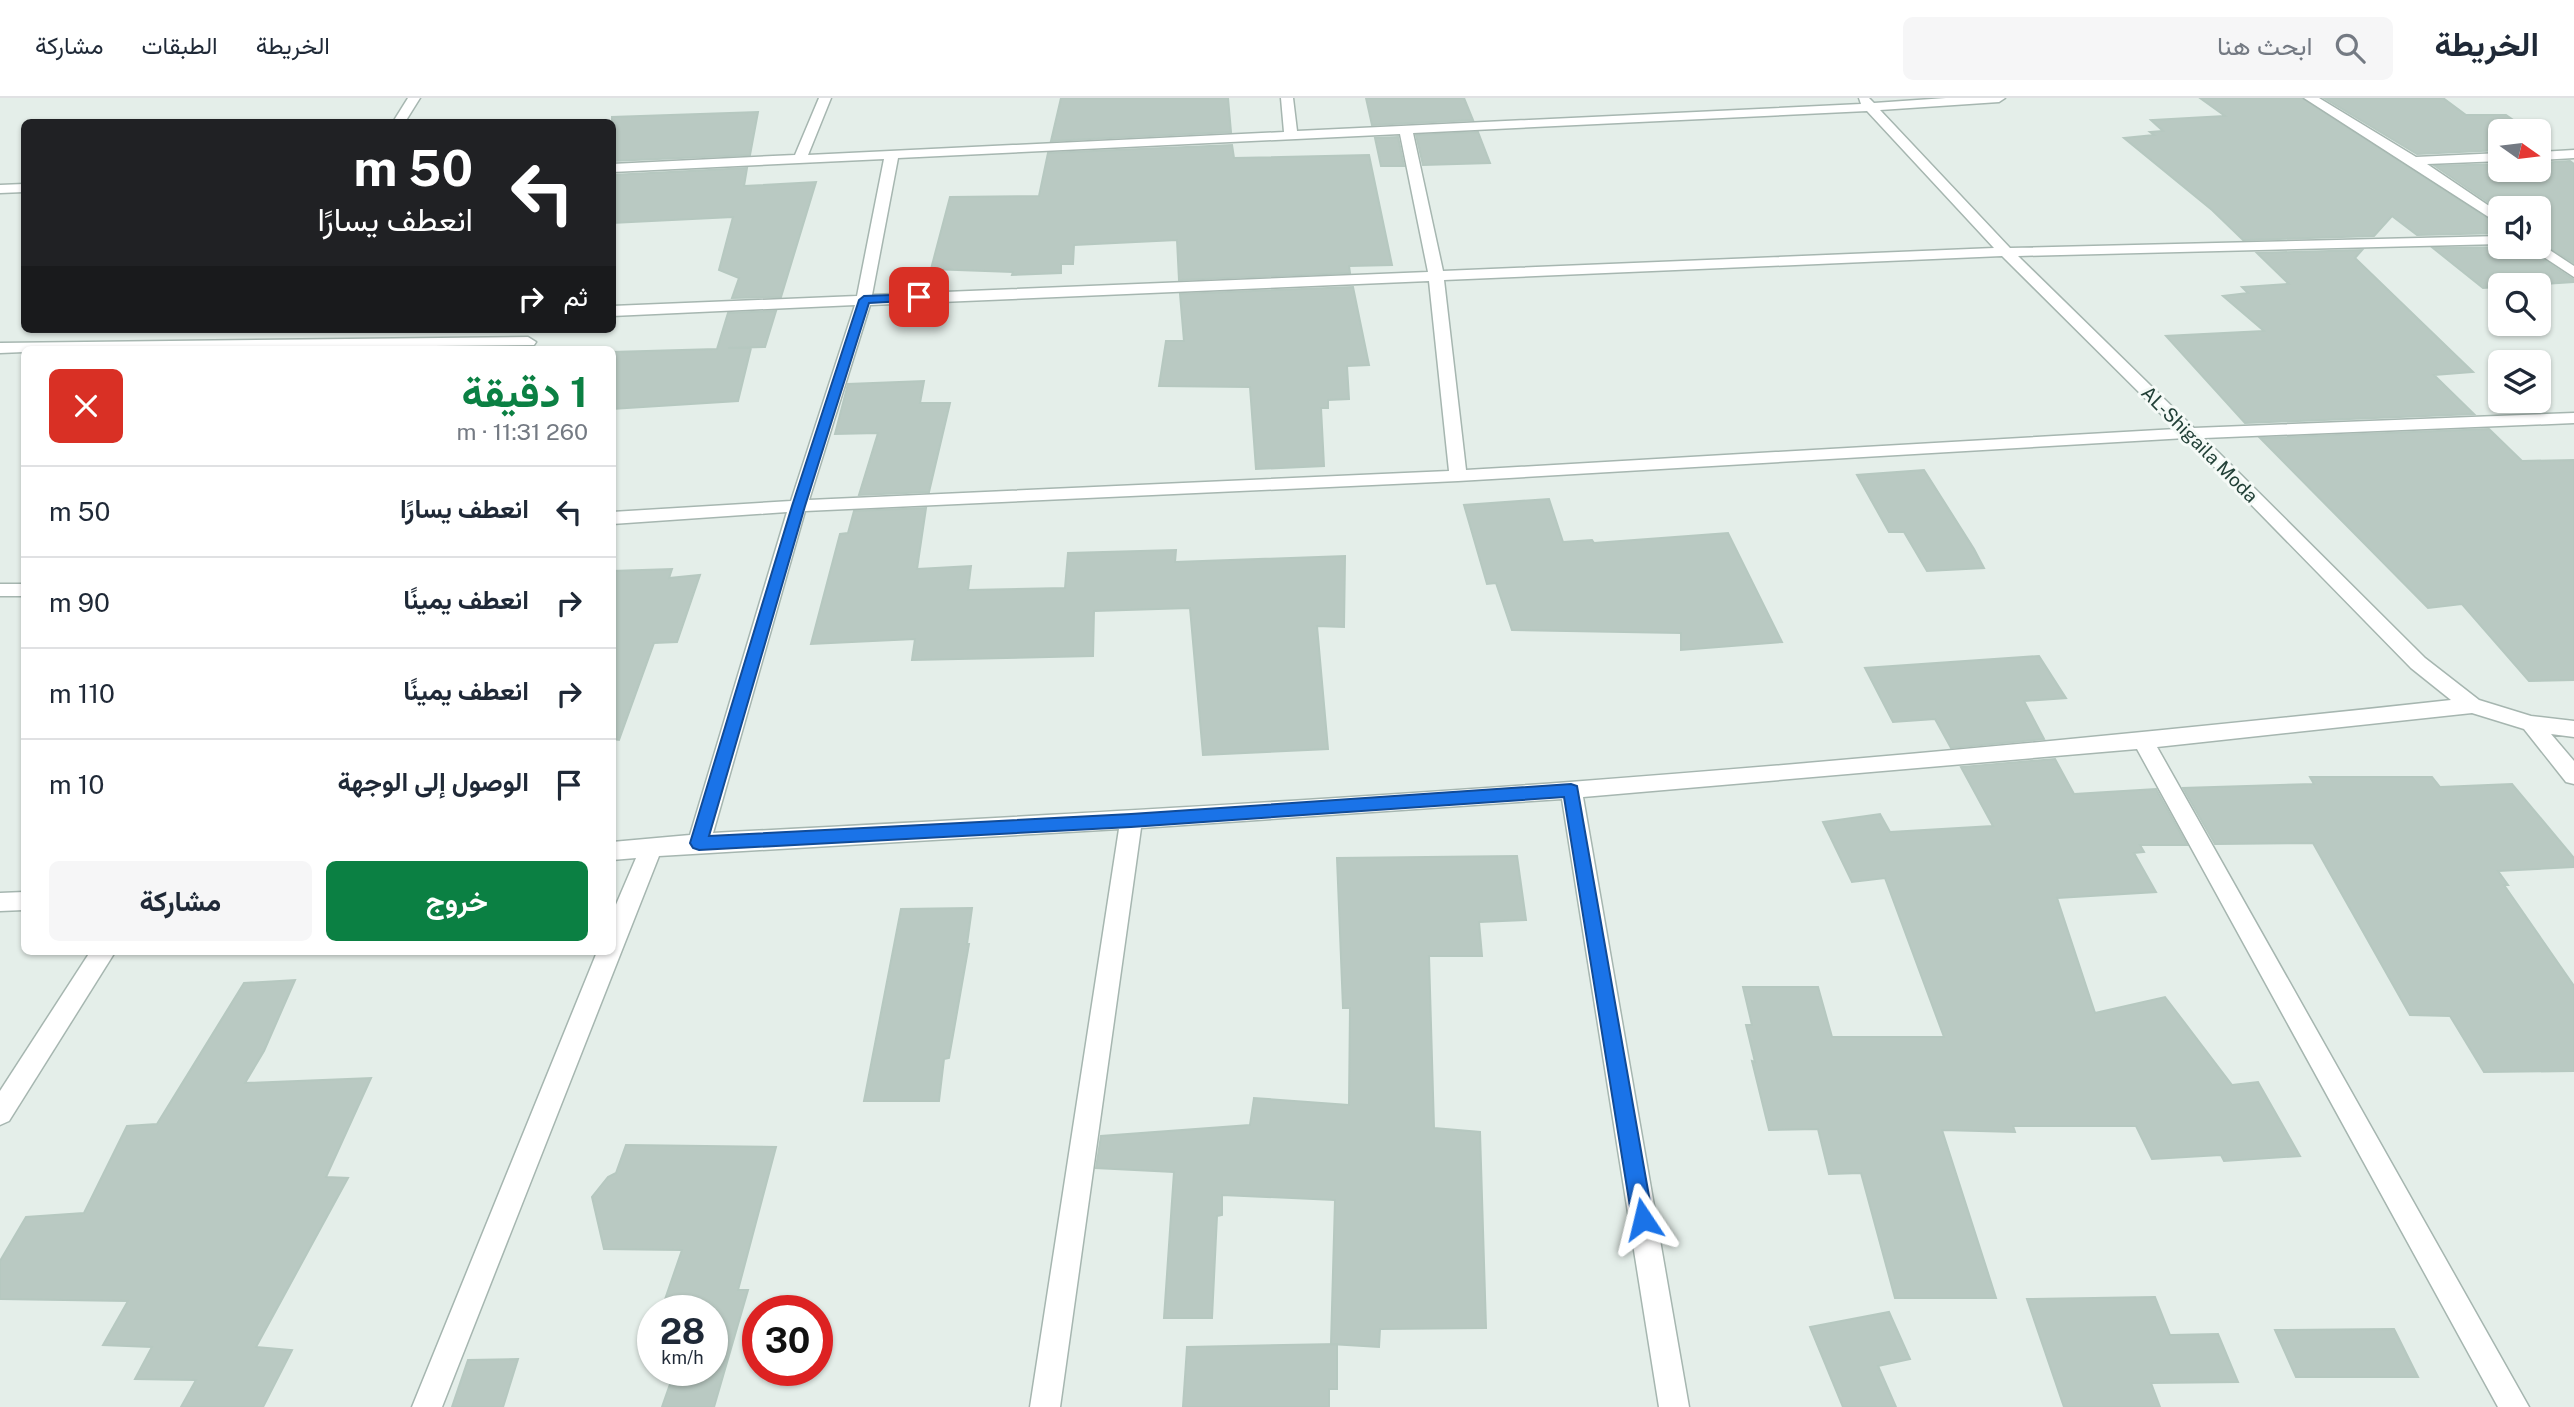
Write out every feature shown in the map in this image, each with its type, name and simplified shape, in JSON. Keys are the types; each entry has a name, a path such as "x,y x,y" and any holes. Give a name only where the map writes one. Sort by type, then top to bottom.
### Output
{"street":[{"path":"401,119 414,98"},
{"path":"800,158 825,98"},
{"path":"1287,98 1291,136"},
{"path":"616,168 1406,130 1867,102 1999,98"},
{"path":"2310,98 2413,161 2488,212"},
{"name":"AL-Shigaila Moda","path":"1867,102 2006,252 2190,433 2417,663 2472,705 2531,724 2574,729"},
{"path":"1406,130 1436,274 1458,476"},
{"path":"699,843 798,506 864,300 892,154"},
{"path":"2552,155 2574,154"},
{"path":"2413,161 2488,158"},
{"path":"0,189 21,188"},
{"path":"616,311 1436,274 2006,252 2488,240"},
{"path":"2551,256 2574,273"},
{"path":"132,346 529,340"},
{"path":"0,348 21,348"},
{"path":"616,518 798,506 1458,476 2190,433 2574,418"},
{"path":"0,590 21,590"},
{"path":"616,851 699,843 1131,820 1571,790 2143,741 2472,705"},
{"path":"2531,724 2574,776"},
{"path":"2143,741 2514,1407"},
{"path":"1571,790 1674,1407"},
{"path":"1045,1407 1131,820"},
{"path":"616,933 651,848"},
{"path":"0,902 21,901"},
{"path":"0,1113 101,955"},
{"path":"427,1407 608,955"}],"building":[{"path":"1061,98 1228,98 1231,132 1051,141"},
{"path":"1366,98 1464,98 1473,120 1372,125"},
{"path":"2200,98 2302,98 2488,219 2488,233 2417,235 2392,216 2374,236 2243,240 2212,210 2124,138 2154,135 2150,132 2163,131 2151,120 2225,116"},
{"path":"2324,98 2443,98 2466,115 2506,115 2512,119 2488,119 2488,151 2417,154"},
{"path":"758,112 750,155 616,161 616,119 612,117"},
{"path":"1478,132 1490,163 1423,165 1416,135"},
{"path":"1398,137 1404,166 1381,166 1375,138"},
{"path":"1232,145 1234,158 1369,155 1392,265 1349,266 1350,273 1179,280 1177,240 1074,245 1073,264 1061,264 1061,273 1012,275 1013,272 931,269 950,197 1039,196 1048,153"},
{"path":"2570,161 2574,164 2574,263 2551,249 2551,196 2488,196 2488,202 2435,166 2488,164 2488,182 2552,182 2552,162"},
{"path":"747,168 744,186 816,182 781,297 732,298 739,278 719,270 733,217 616,223 616,175"},
{"path":"2488,247 2488,259 2542,259 2574,282 2551,284 2551,273 2488,273 2488,288 2483,288 2433,248"},
{"path":"2362,250 2355,258 2473,372 2434,375 2474,414 2245,423 2166,336 2264,331 2223,296 2248,293 2242,287 2289,284 2257,253"},
{"path":"1353,287 1369,365 1347,366 1349,399 1328,400 1328,408 1321,408 1324,466 1256,469 1250,387 1159,386 1166,341 1184,341 1180,294"},
{"path":"776,311 765,347 728,348 751,348 738,401 616,409 616,352 717,349 728,313"},
{"path":"924,381 920,403 950,403 929,492 859,495 878,433 835,434 848,384"},
{"path":"2489,429 2522,461 2574,460 2574,680 2529,681 2462,604 2428,608 2260,438"},
{"path":"1924,470 1984,568 1927,571 1904,532 1889,532 1857,475"},
{"path":"1549,499 1563,542 1592,540 1594,543 1728,533 1782,642 1681,650 1681,633 1512,630 1496,583 1487,584 1464,505"},
{"path":"926,508 917,569 971,566 968,590 1065,588 1068,553 1176,550 1175,562 1345,556 1344,627 1317,626 1328,749 1203,755 1190,608 1094,611 1093,656 912,660 915,639 811,644 840,534 848,533 854,511"},
{"path":"672,569 669,578 700,575 677,642 654,643 619,740 616,740 616,571"},
{"path":"2039,656 2066,698 2024,701 2044,739 1951,748 1935,719 1893,722 1865,668"},
{"path":"2055,759 2074,794 2156,789 2187,845 2140,845 2144,852 2134,853 2156,892 2057,898 2095,1013 2165,997 2232,1085 2258,1082 2300,1156 2224,1161 2221,1155 2152,1159 2136,1126 2013,1126 2015,1132 1942,1130 1996,1298 1895,1298 1861,1173 1829,1174 1818,1129 1769,1130 1752,1061 1755,1062 1746,1025 1752,1025 1743,987 1818,987 1832,1037 1944,1037 1885,878 1852,882 1823,822 1880,814 1890,832 1993,826 1961,767"},
{"path":"2310,777 2432,777 2440,787 2512,784 2574,858 2574,867 2498,871 2508,885 2504,885 2574,986 2574,1071 2484,1072 2450,1016 2410,1015 2313,843 2215,844 2183,788 2314,784"},
{"path":"1517,856 1526,920 1479,922 1482,956 1429,956 1434,1128 1480,1132 1486,1328 1380,1329 1379,1347 1331,1344 1335,1200 1222,1195 1222,1215 1217,1216 1212,1318 1164,1318 1174,1172 1096,1168 1101,1136 1250,1125 1254,1098 1349,1105 1350,1008 1343,1008 1337,858"},
{"path":"972,908 969,944 949,1058 944,1059 939,1101 864,1101 901,909"},
{"path":"295,980 264,1051 245,1083 371,1078 326,1177 348,1178 256,1347 292,1350 263,1407 181,1407 196,1380 135,1379 152,1347 103,1345 128,1301 0,1299 0,1261 26,1217 84,1213 127,1126 157,1124 244,983"},
{"path":"626,1145 776,1147 738,1290 748,1290 747,1295 742,1295 742,1311 728,1359 728,1295 667,1295 682,1250 604,1249 592,1197 608,1177 616,1173"},
{"path":"2155,1297 2170,1335 2218,1334 2238,1382 2151,1383 2160,1407 2064,1407 2027,1299"},
{"path":"1889,1312 1910,1359 1878,1366 1896,1407 1843,1407 1810,1327"},
{"path":"2394,1329 2418,1377 2296,1377 2275,1330"},
{"path":"1337,1344 1337,1389 1329,1389 1329,1407 1183,1407 1187,1347"},
{"path":"518,1359 503,1407 452,1407 468,1360"},
{"path":"669,1386 720,1386 714,1407 662,1407"}],"route":[{"path":"919,297 864,300 798,506 699,843 1131,820 1571,790 1643,1219"}]}
